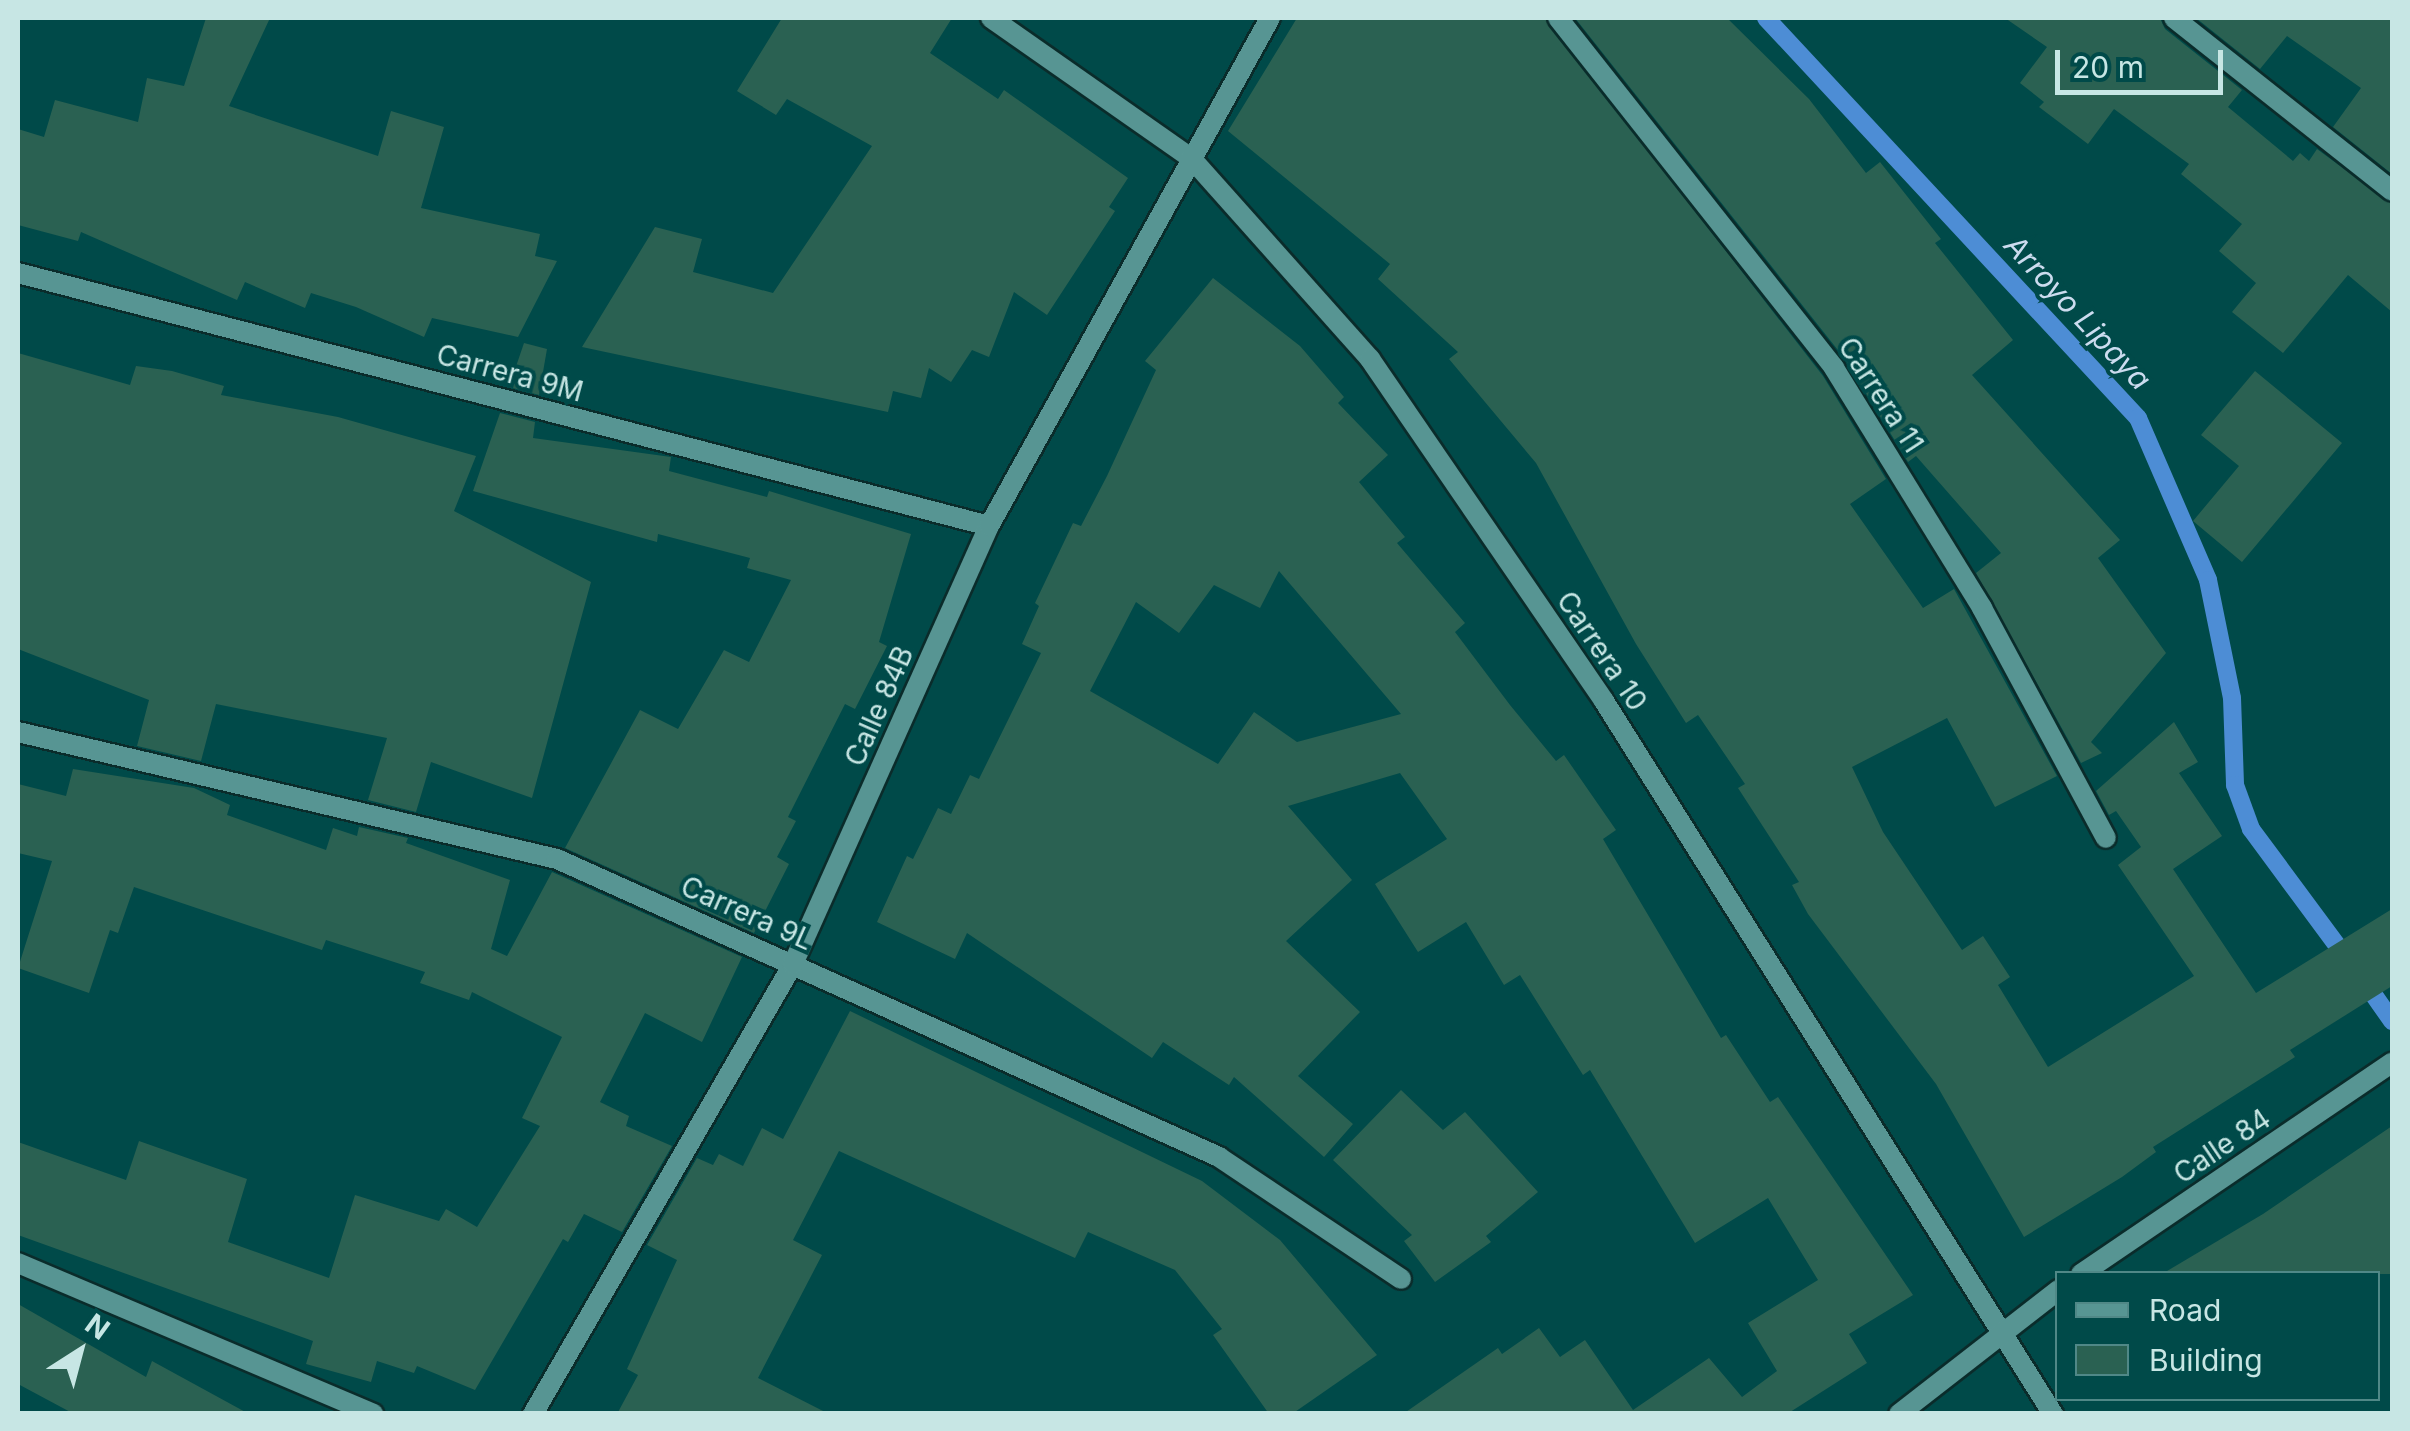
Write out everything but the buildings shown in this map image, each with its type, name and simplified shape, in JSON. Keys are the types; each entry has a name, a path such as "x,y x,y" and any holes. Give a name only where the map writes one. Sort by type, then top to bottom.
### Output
{"street":[{"name":"Carrera 10","path":"991,18 1192,159 1370,359 1604,701 2053,1414"},
{"name":"Calle 84B","path":"532,1414 793,964 990,526 1270,18"},
{"name":"Carrera 11","path":"1558,18 1834,368 1982,608 2106,838"},
{"path":"2174,18 2392,191"},
{"name":"Carrera 9M","path":"18,273 990,526"},
{"name":"Carrera 9L","path":"18,732 557,859 1219,1157 1401,1279"},
{"name":"Calle 84","path":"2086,1271 2392,1064"},
{"path":"18,1263 373,1414"},
{"path":"1899,1414 2001,1328 2055,1292"}],"waterway":[{"name":"Arroyo Lipaya","path":"1766,18 2138,418 2208,580 2232,698 2235,785 2251,829 2348,960"},
{"name":"Arroyo Lipaya","path":"2364,981 2392,1021"}]}
